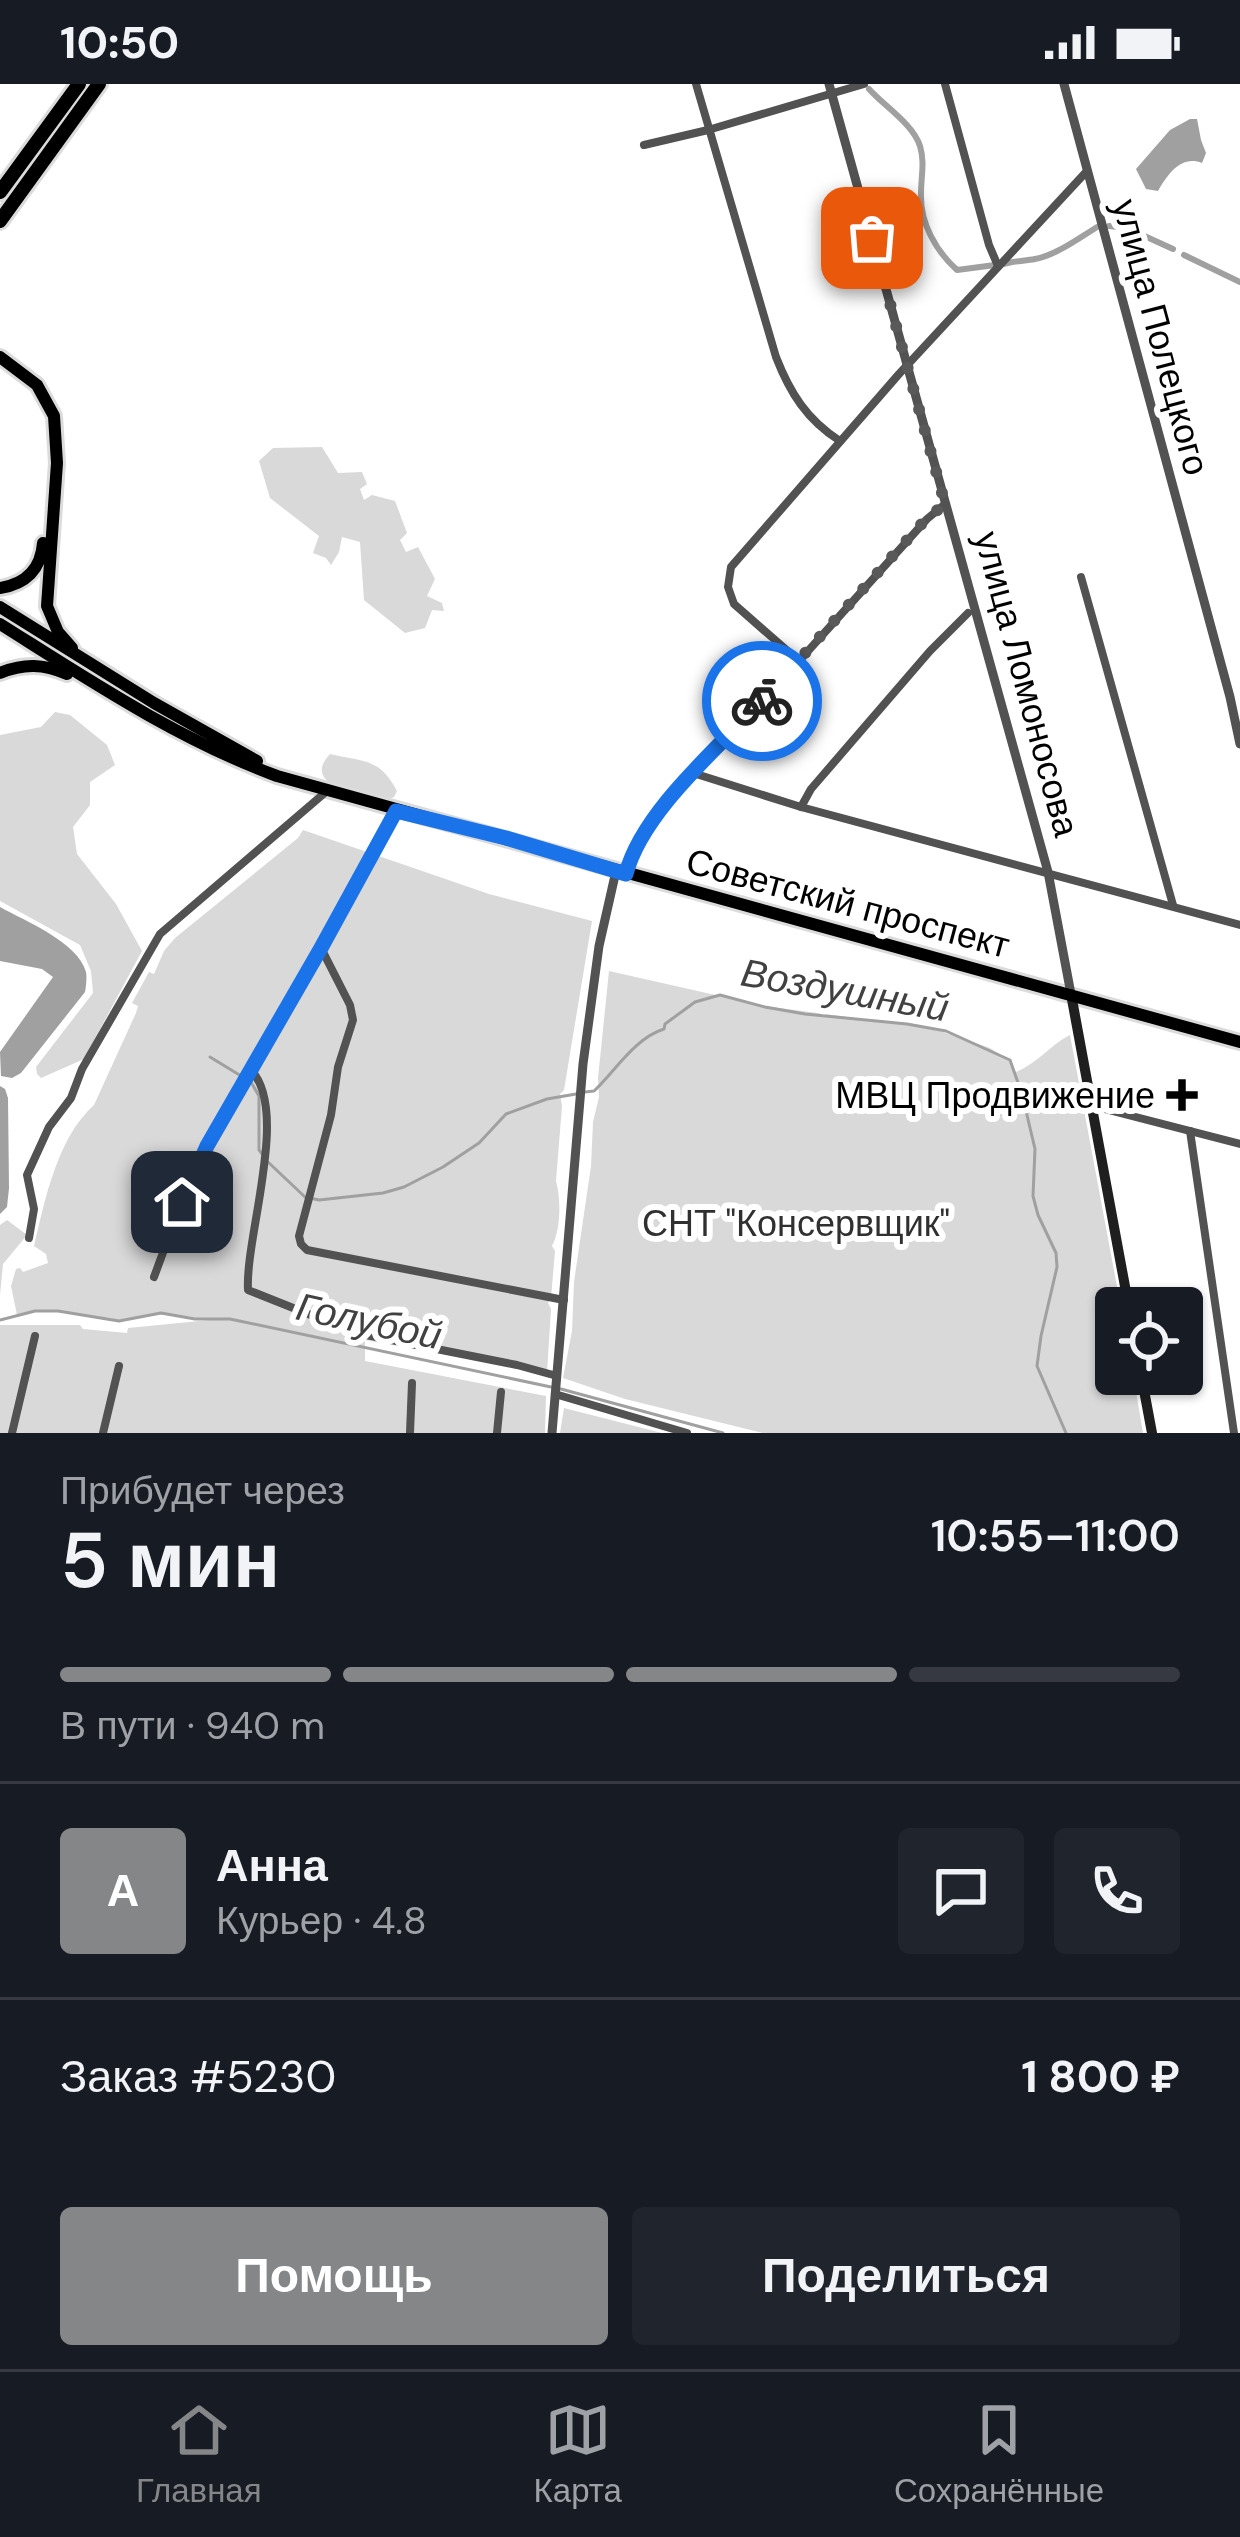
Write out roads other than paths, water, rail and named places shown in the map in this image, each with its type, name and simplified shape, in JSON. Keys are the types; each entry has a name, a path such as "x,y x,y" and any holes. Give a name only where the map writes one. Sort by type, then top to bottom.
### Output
{"highway":[{"path":"0,192 79,84"},
{"path":"0,221 99,84"}],"main road":[{"path":"0,180 34,143"},
{"path":"0,232 27,182"},
{"path":"0,361 40,399 49,417 50,440 40,562 26,579 0,588"},
{"path":"0,361 37,385 54,416 57,463 47,606 58,632 91,664"},
{"name":"Советский проспект","path":"0,607 301,783"},
{"name":"Советский проспект","path":"0,624 117,698 252,767 396,811 1240,1042"},
{"path":"0,673 24,665 44,666 117,698"},
{"name":"улица Ломоносова","path":"1071,994 1125,1287"},
{"path":"1145,1395 1152,1433"}],"street":[{"path":"696,84 787,385 806,415 841,441"},
{"path":"644,145 708,130 830,89 864,84"},
{"path":"945,84 998,266"},
{"name":"улица Полецкого","path":"1064,84 1235,695 1240,744"},
{"name":"улица Ломоносова","path":"830,89 1048,872 1071,994"},
{"path":"799,661 734,604 730,567 1088,170"},
{"path":"552,1433 589,1017 599,946 621,873 647,826 693,773 926,519 945,504"},
{"path":"1081,577 1174,906"},
{"path":"801,807 811,788 968,613"},
{"path":"693,773 801,807 1240,926"},
{"path":"29,1238 34,1209 27,1175 160,934 327,791"},
{"path":"154,1277 192,1174 396,811"},
{"path":"321,948 350,1005 352,1020 316,1181 305,1209 301,1244 307,1250 564,1300"},
{"path":"251,1070 261,1081 266,1150 248,1290 356,1333 517,1365 687,1433"},
{"path":"1093,1106 1240,1144"},
{"path":"1190,1130 1234,1433"},
{"path":"12,1433 34,1336"},
{"path":"104,1433 119,1366"},
{"path":"410,1433 412,1383"},
{"path":"497,1433 501,1392"}],"waterway":[{"path":"869,89 905,123 920,146 923,215 942,254 957,270 995,265"},
{"path":"1004,264 1052,254 1099,226"},
{"path":"1109,226 1127,228 1173,249"},
{"path":"1184,255 1240,282"},
{"name":"Воздушный","path":"585,1092 594,1091 635,1047 695,1002 720,995 805,1014 946,1031 1010,1060 1035,1149 1033,1196 1056,1253 1037,1366 1066,1433"},
{"name":"Воздушный","path":"210,1057 251,1082 259,1096 259,1150 263,1155"},
{"name":"Воздушный","path":"268,1162 305,1197 319,1200 383,1193 443,1167 479,1143 506,1114 576,1094"},
{"name":"Голубой","path":"0,1320 35,1311 119,1321 161,1313 230,1319 551,1387"},
{"name":"Голубой","path":"561,1389 723,1433"}],"place":[{"name":"МВЦ Продвижение","path":"1182,1095"}],"park label":[{"name":"СНТ \"Консервщик\"","path":"796,1223"}]}
